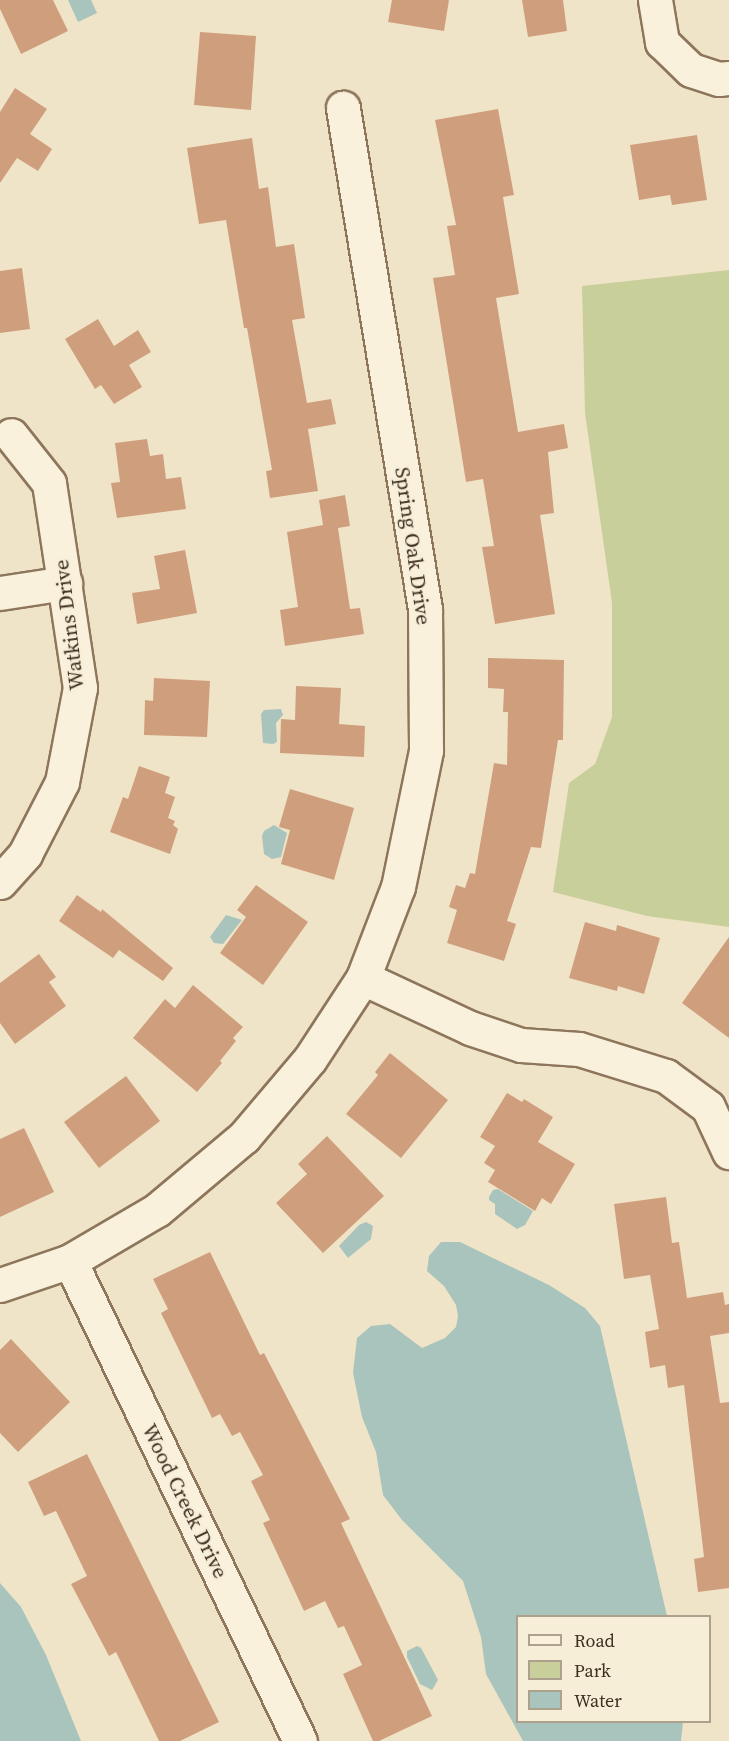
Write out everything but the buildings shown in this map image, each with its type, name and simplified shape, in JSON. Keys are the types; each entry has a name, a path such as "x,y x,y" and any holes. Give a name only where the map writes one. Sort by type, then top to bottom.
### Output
{"street":[{"path":"655,0 662,42 691,70 719,80 729,78"},
{"name":"Spring Oak Drive","path":"0,1285 70,1261 157,1210 244,1137 310,1059 363,978 398,887 426,750 425,609 343,108"},
{"name":"Watkins Drive","path":"0,882 25,854 62,782 80,688 49,483 10,435"},
{"path":"0,593 65,583"},
{"path":"363,978 470,1028 510,1041 579,1049 666,1076 708,1107 729,1152"},
{"name":"Wood Creek Drive","path":"70,1261 300,1741"}],"green space":[{"path":"729,270 729,927 647,916 553,892 569,783 595,764 612,717 612,603 585,413 582,286"}],"water":[{"path":"68,0 91,0 97,13 78,22"},
{"path":"281,709 283,715 276,723 277,742 263,743 261,714 264,710"},
{"path":"274,825 287,833 281,857 272,859 264,854 262,836 264,831"},
{"path":"226,915 242,920 223,944 214,943 210,937"},
{"path":"498,1189 533,1211 525,1225 517,1229 495,1214 495,1204 489,1200 489,1197 493,1190"},
{"path":"366,1222 373,1226 371,1239 348,1258 339,1246 359,1225"},
{"path":"441,1242 460,1242 549,1285 585,1308 600,1326 667,1615 516,1615 516,1723 683,1723 681,1741 523,1741 486,1674 481,1637 463,1581 402,1520 383,1495 376,1452 362,1417 353,1373 357,1338 371,1326 390,1324 422,1348 445,1338 456,1327 458,1316 456,1305 444,1286 427,1271 429,1256"},
{"path":"0,1583 21,1607 46,1655 81,1741 0,1741"},
{"path":"417,1646 421,1648 438,1680 432,1690 420,1684 407,1657 407,1651"}]}
